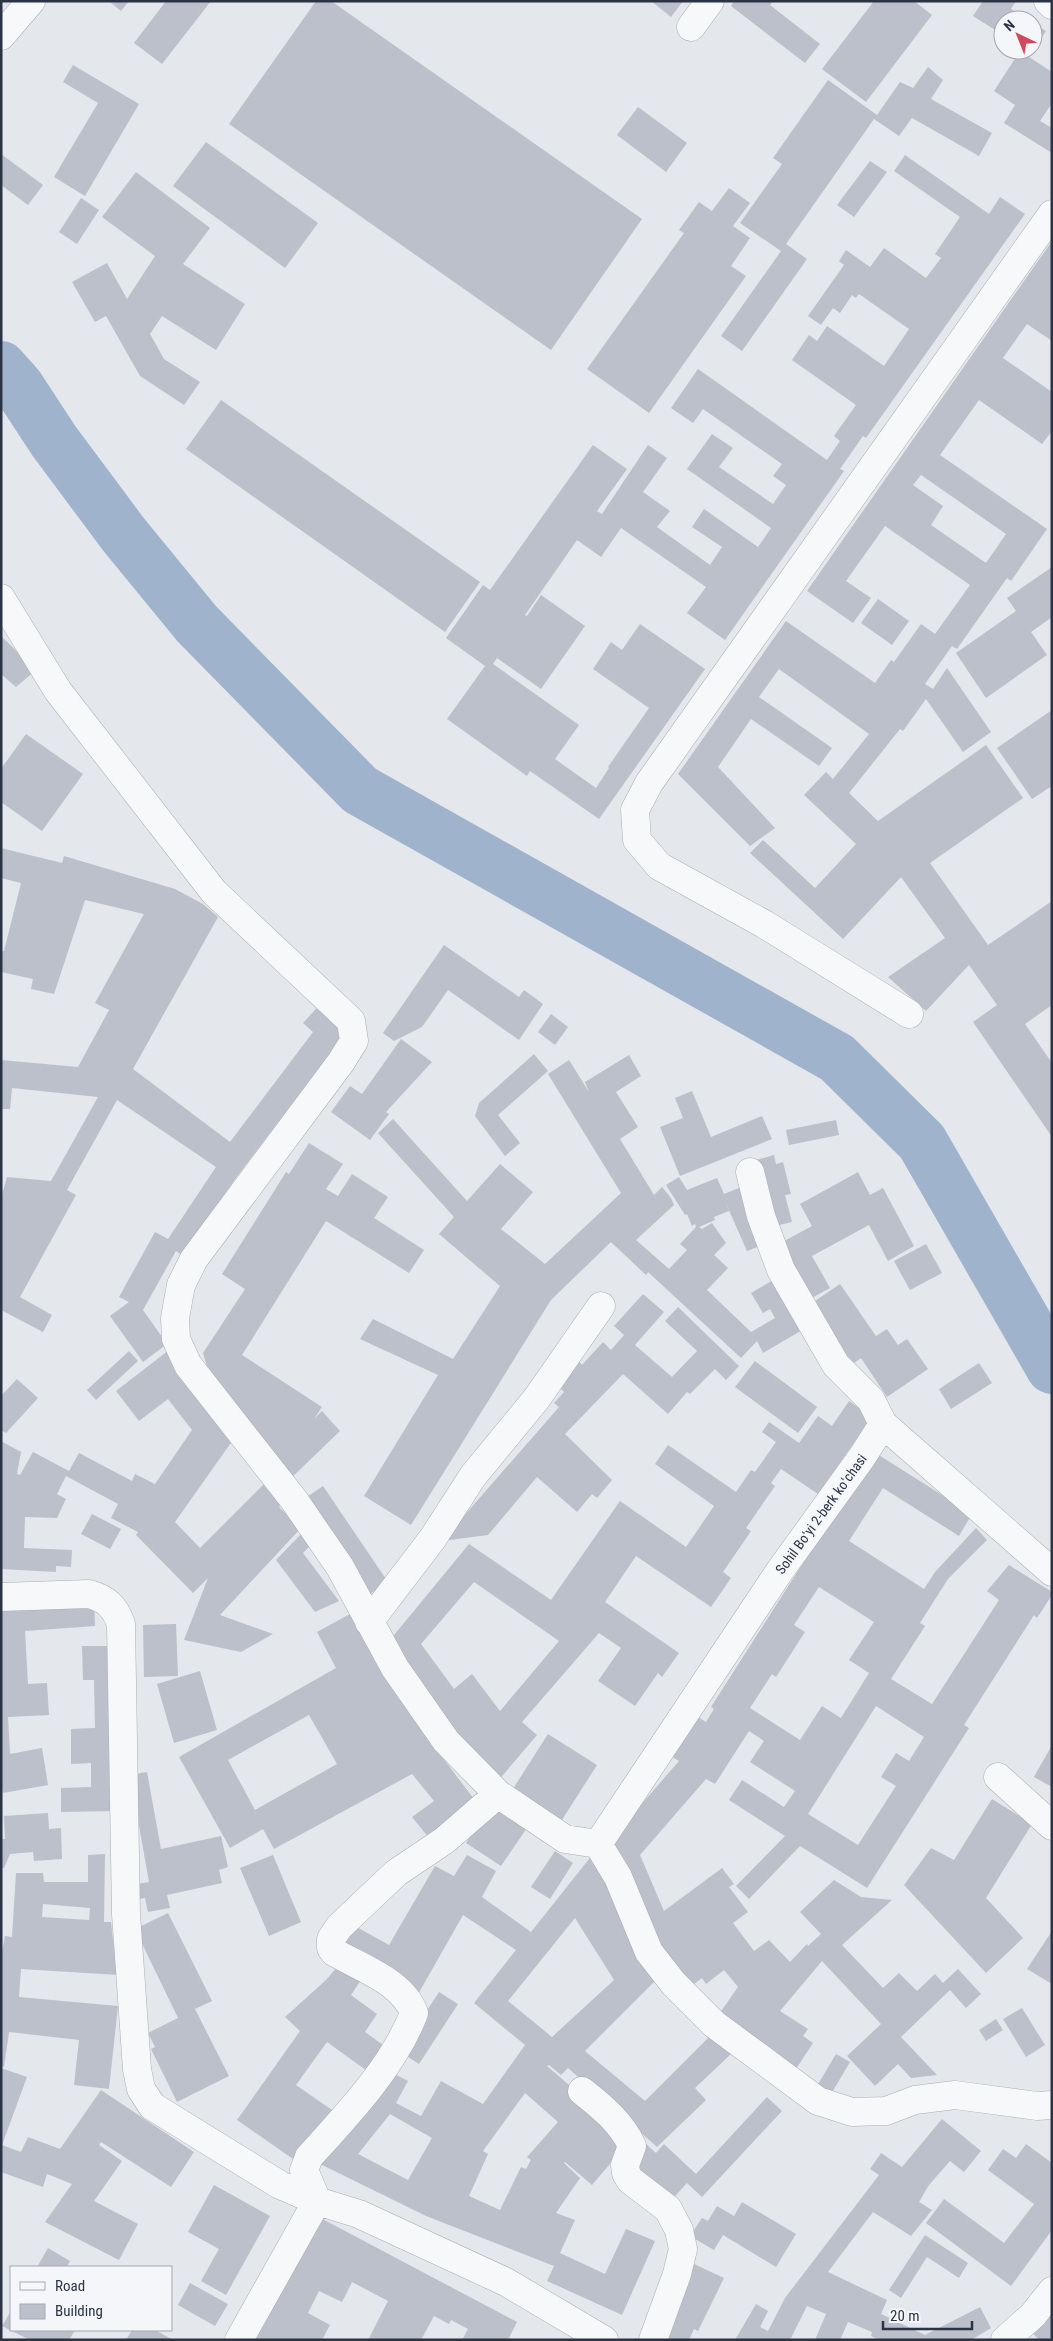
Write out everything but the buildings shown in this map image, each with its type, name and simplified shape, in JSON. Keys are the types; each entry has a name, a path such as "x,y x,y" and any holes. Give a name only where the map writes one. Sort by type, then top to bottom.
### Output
{"street":[{"path":"1,36 31,1"},
{"path":"690,27 710,1"},
{"path":"1048,1 1052,6"},
{"path":"909,1014 764,924 658,866 638,840 635,810 649,782 1052,214"},
{"path":"1,598 58,691 214,892 351,1021 354,1040 341,1062 194,1259 181,1285 175,1318 176,1339 188,1365 294,1500 340,1567 395,1668 446,1741 498,1794 566,1839 598,1844 618,1877 649,1952 674,1984 714,2024 818,2101 852,2112 886,2111 915,2100 955,2095 1037,2106 1052,2105"},
{"path":"750,1172 761,1216 781,1270 836,1365 872,1400 883,1424 1052,1572"},
{"path":"369,1622 433,1538 473,1476 537,1398 601,1306"},
{"name":"Sohil Boʻyi 2-berk koʻchasi","path":"598,1844 779,1572 862,1457 883,1424"},
{"path":"1,1597 90,1594 103,1598 115,1609 120,1624 126,1914 137,2070 140,2089 152,2106 280,2185 317,2201 359,2214 506,2282 586,2327 604,2340"},
{"path":"998,1777 1052,1826"},
{"path":"317,2201 304,2170 309,2157 382,2069 406,2034 414,2013 410,2001 393,1986 334,1952 331,1948 331,1939 339,1927 396,1873 445,1840 498,1794"},
{"path":"582,2090 605,2110 628,2136 632,2146 625,2165 630,2180 668,2209 679,2230 683,2249 677,2274 653,2340"},
{"path":"238,2340 317,2201"},
{"path":"1005,2340 1033,2315 1052,2291"}],"waterway":[{"path":"1,367 18,386 54,441 124,535 197,624 360,790 837,1058 922,1142 1052,1368"}]}
